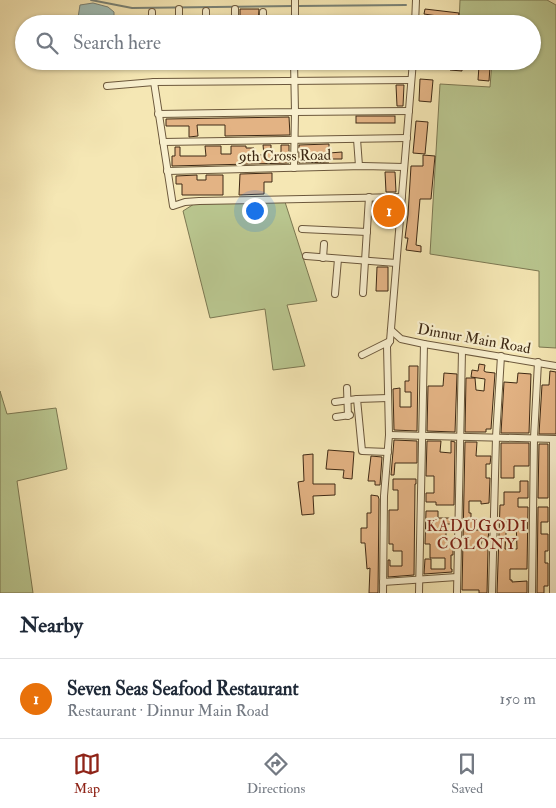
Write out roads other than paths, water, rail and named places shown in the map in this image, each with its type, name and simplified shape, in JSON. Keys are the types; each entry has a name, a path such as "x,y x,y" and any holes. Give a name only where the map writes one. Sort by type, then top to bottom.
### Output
{"street":[{"path":"295,0 295,15"},
{"path":"415,15 416,0"},
{"path":"179,10 179,15"},
{"path":"235,10 235,15"},
{"path":"294,70 294,168"},
{"path":"382,593 384,582 384,496 389,435 387,346 390,341 391,330 412,70"},
{"path":"107,86 154,82 411,80"},
{"path":"154,82 173,206 185,202 199,201 402,196"},
{"path":"158,114 409,110"},
{"path":"163,142 407,138"},
{"path":"358,139 359,166"},
{"name":"9th Cross Road","path":"167,171 359,166 404,167"},
{"path":"362,293 369,197"},
{"path":"302,229 367,232"},
{"path":"323,258 324,244"},
{"path":"306,256 396,263"},
{"path":"335,294 338,259"},
{"name":"Dinnur Main Road","path":"391,330 401,338 424,344 556,366"},
{"path":"362,355 390,341"},
{"path":"418,593 420,580 424,344"},
{"path":"457,593 462,351"},
{"path":"492,593 496,437 501,356"},
{"path":"532,593 534,438 538,362"},
{"path":"347,388 348,416"},
{"path":"335,402 388,398"},
{"path":"357,399 362,451 388,452"},
{"path":"336,417 358,414"},
{"path":"389,435 555,439 553,593"},
{"path":"384,582 457,577"}],"water":[{"path":"93,3 108,7 114,12 114,15 78,15 80,5"}],"waterway":[{"path":"91,0 132,8 293,6"},
{"path":"298,6 406,5"}],"place":[{"name":"Seven Seas Seafood Restaurant","path":"389,211"}],"district":[{"name":"KADUGODI COLONY","path":"477,535"}]}
